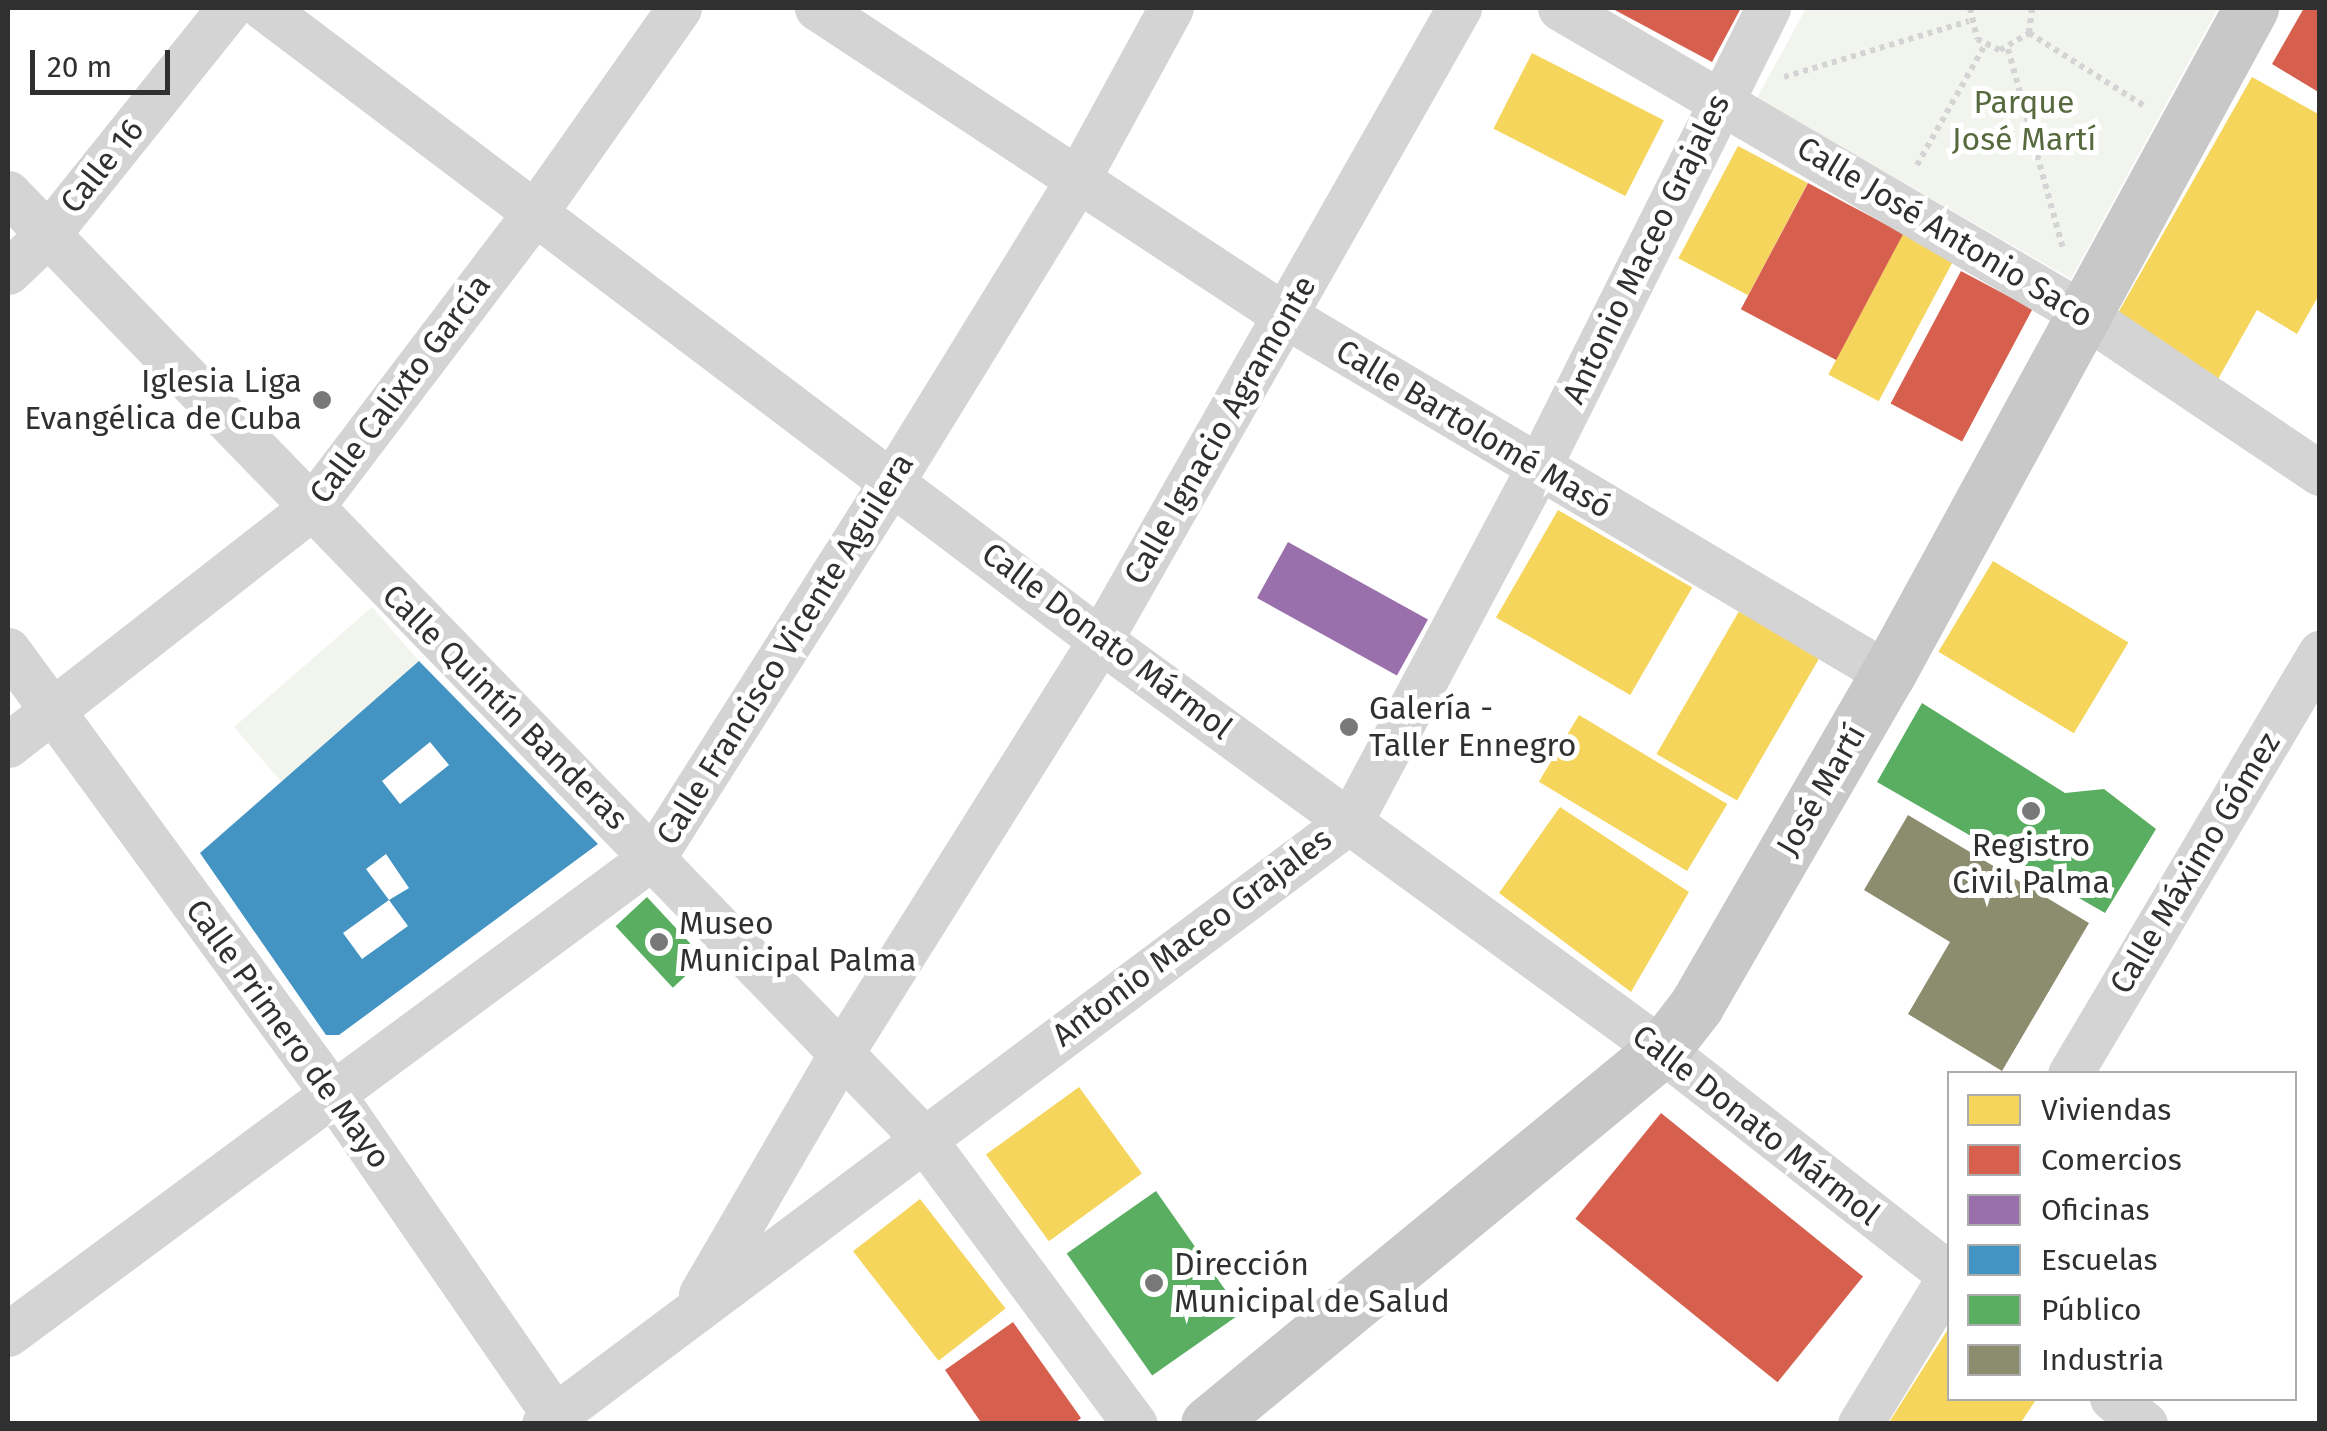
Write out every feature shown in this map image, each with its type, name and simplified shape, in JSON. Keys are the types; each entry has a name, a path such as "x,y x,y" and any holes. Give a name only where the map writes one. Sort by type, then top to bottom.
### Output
{"main road":[{"name":"José Martí","path":"1208,1424 1662,1050 1696,1006 1888,674 2080,312 2251,8"}],"street":[{"name":"Calle 16","path":"8,272 48,234 228,8"},
{"name":"Calle Donato Mármol","path":"264,8 894,480 1100,640 1662,1050 1947,1273"},
{"name":"Calle Calixto García","path":"8,745 309,510 536,211 679,8"},
{"name":"Calle Bartolomé Masó","path":"816,8 1284,316 1888,674"},
{"name":"Calle Francisco Vicente Aguilera","path":"8,1334 654,856 894,480 1076,182 1171,8"},
{"name":"Calle Ignacio Agramonte","path":"692,1309 842,1052 1100,640 1459,8"},
{"name":"Calle José Antonio Saco","path":"1560,8 1720,96 2080,312 2320,474"},
{"name":"Antonio Maceo Grajales","path":"553,1421 692,1309 1350,820 1538,468 1720,96 1768,8"},
{"name":"Calle Quintín Banderas","path":"8,192 309,510 654,856 922,1138 1135,1424"},
{"name":"Calle Primero de Mayo","path":"8,650 332,1093 553,1421"},
{"name":"Calle Máximo Gómez","path":"2072,1071 2320,652"},
{"path":"1860,1424 1947,1280"},
{"path":"2116,1401 2145,1424"}],"path":[{"path":"1970,8 1969,20 1985,45 2008,49 2029,34 2032,8"},
{"path":"1720,96 1969,20"},
{"path":"2029,34 2182,129"},
{"path":"1897,202 1985,45"},
{"path":"2008,49 2080,312"}],"green space":[{"name":"Parque José Martí","path":"1806,8 2218,8 2071,279 1757,98"},
{"path":"372,607 419,661 281,781 234,727"}],"building: Viviendas":[{"path":"1532,53 1664,120 1625,196 1493,129"},
{"path":"2252,77 2320,115 2320,293 2297,334 2257,310 2218,379 2114,320"},
{"path":"1738,146 1808,183 1748,295 1678,258"},
{"path":"1903,234 1953,261 1879,401 1828,374"},
{"path":"1558,510 1692,588 1630,695 1496,617"},
{"path":"1993,561 2128,642 2074,733 1938,652"},
{"path":"1742,606 1823,652 1737,801 1656,754"},
{"path":"1579,715 1727,804 1687,871 1539,782"},
{"path":"1560,807 1689,892 1631,992 1499,893"},
{"path":"1079,1087 1142,1174 1049,1241 986,1155"},
{"path":"920,1199 1006,1309 939,1361 853,1251"},
{"path":"1947,1331 1947,1401 2035,1401 2020,1424 1888,1424"}],"building: Comercios":[{"path":"1611,8 1741,8 1712,62"},
{"path":"2304,8 2320,8 2320,93 2272,64"},
{"path":"1808,183 1903,234 1836,360 1741,309"},
{"path":"1961,271 2033,309 1962,441 1891,403"},
{"path":"1661,1113 1863,1277 1777,1382 1575,1219"},
{"path":"1013,1322 1081,1418 1074,1424 982,1424 945,1370"}],"building: Oficinas":[{"path":"1288,542 1428,620 1397,676 1257,598"}],"building: Escuelas":[{"path":"419,661 598,844 339,1035 326,1035 200,853","holes":["430,742 449,765 400,804 382,781","386,854 409,888 389,900 366,869","389,900 408,926 362,959 343,933"]}],"building: Público":[{"name":"Registro Civil Palma","path":"1922,703 2065,793 2104,789 2156,829 2105,913 1877,782"},
{"name":"Museo Municipal Palma","path":"647,897 704,958 673,988 616,926"},
{"name":"Dirección Municipal de Salud","path":"1156,1191 1241,1313 1152,1376 1067,1254"}],"building: Industria":[{"path":"1908,815 2089,923 2002,1071 1908,1014 1950,942 1864,890"}],"place":[{"name":"Iglesia Liga Evangélica de Cuba","path":"322,400"},
{"name":"Galería - Taller Ennegro","path":"1349,727"},
{"name":"Registro Civil Palma","path":"2031,811"},
{"name":"Museo Municipal Palma","path":"659,942"},
{"name":"Dirección Municipal de Salud","path":"1154,1283"}]}
